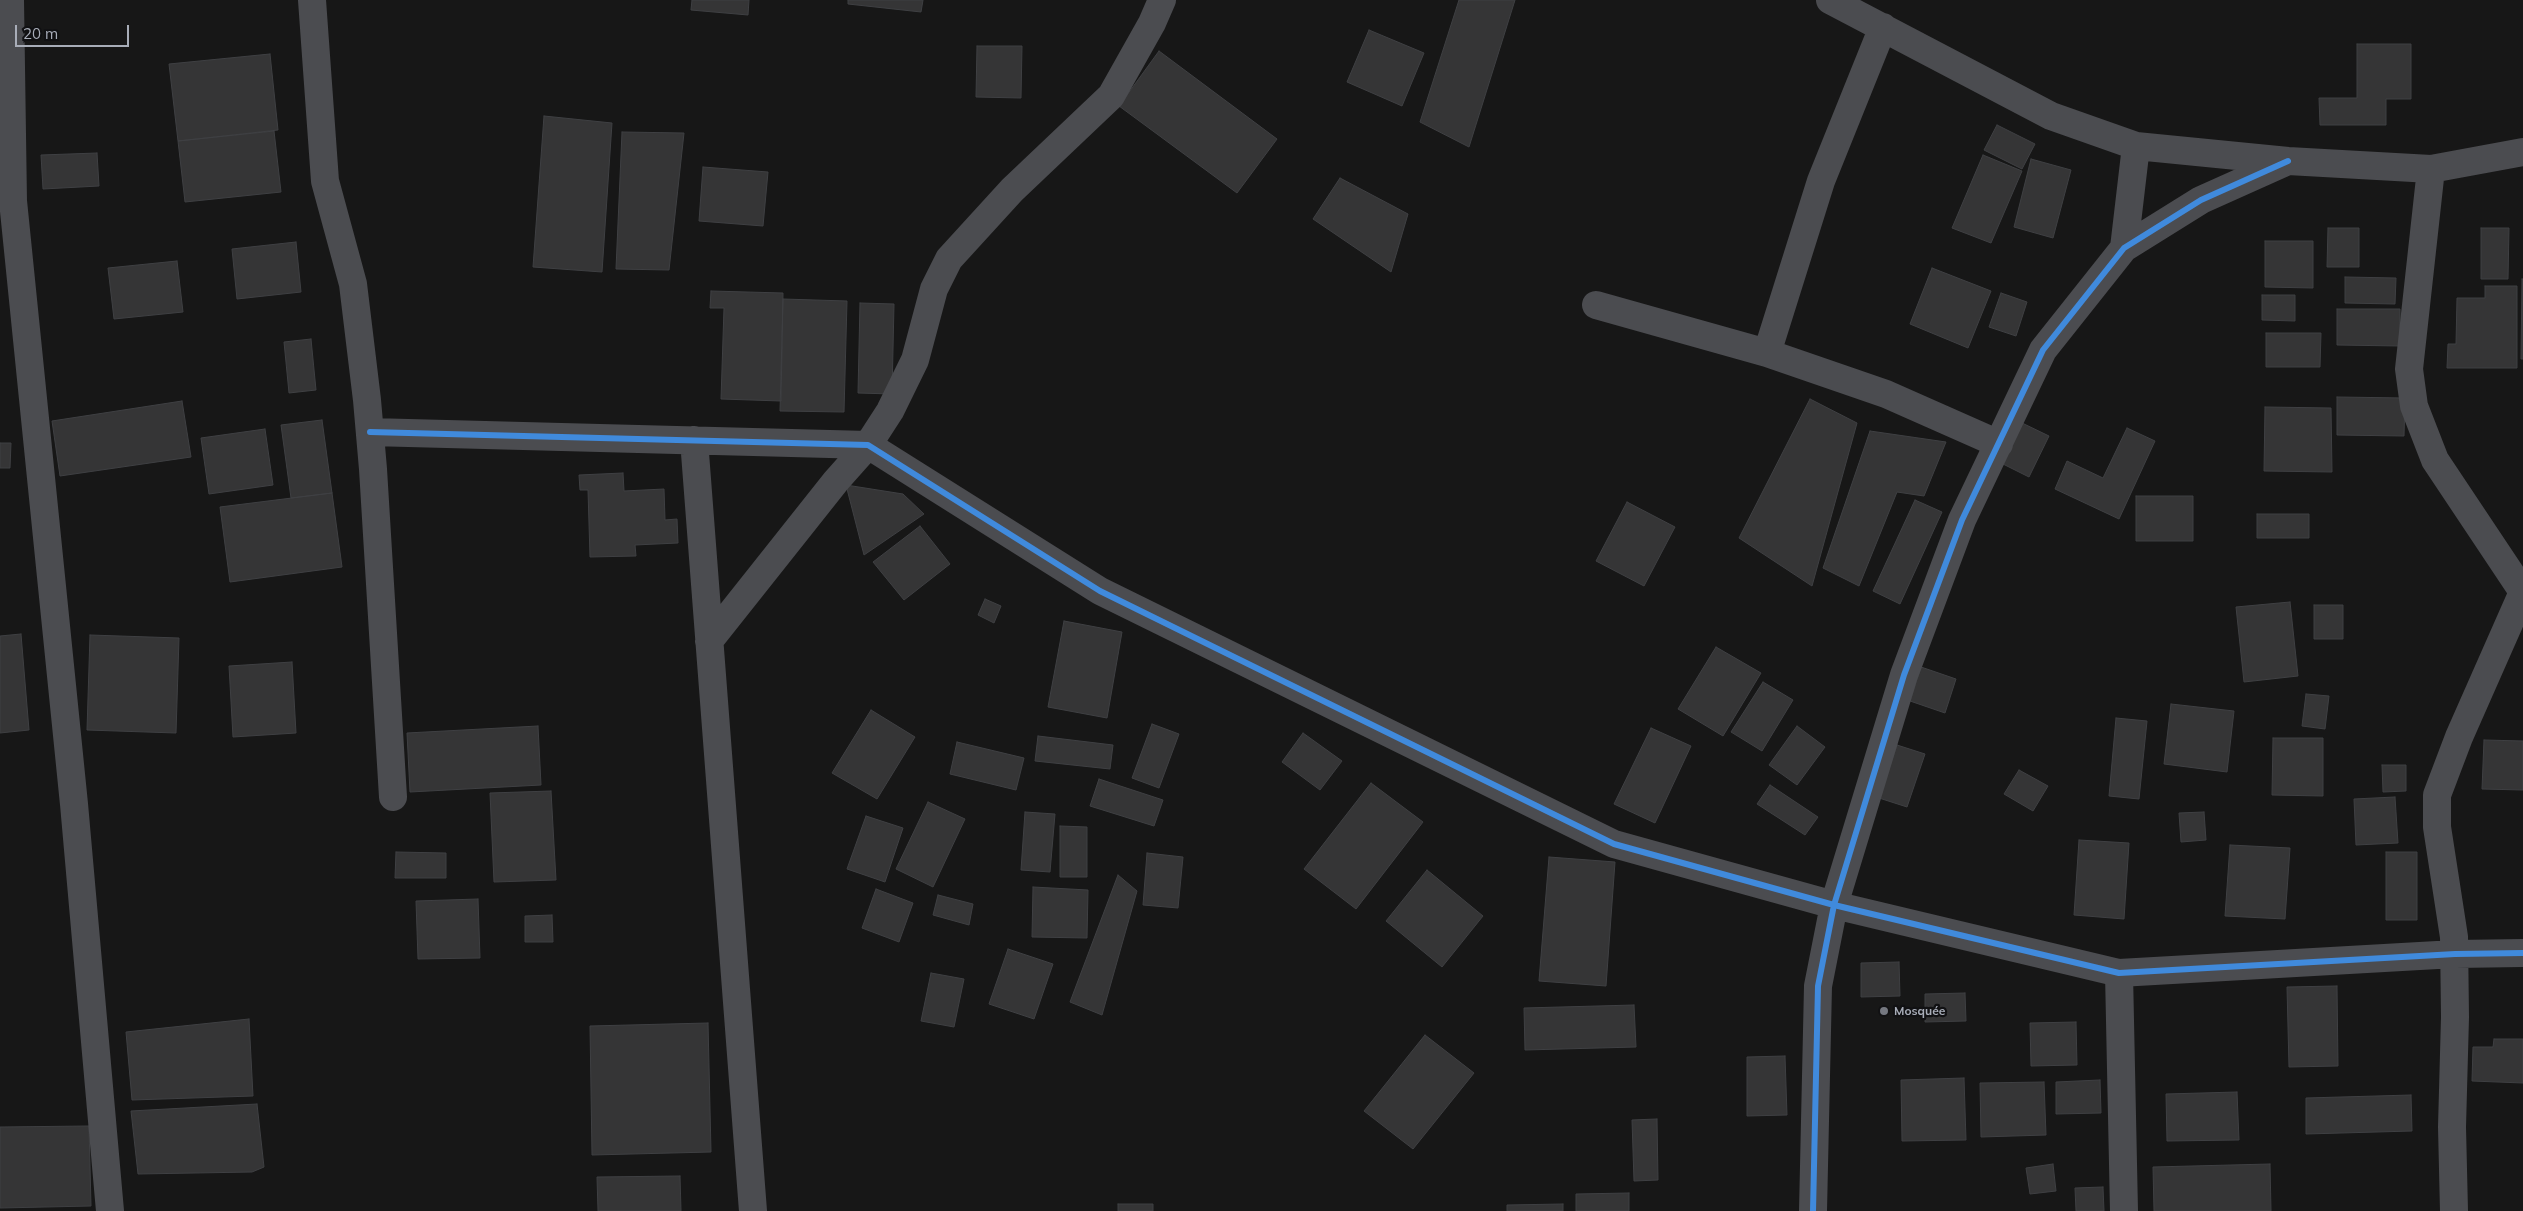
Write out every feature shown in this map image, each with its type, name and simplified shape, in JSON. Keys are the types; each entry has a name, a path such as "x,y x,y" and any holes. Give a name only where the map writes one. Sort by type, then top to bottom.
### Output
{"street":[{"path":"10,0 13,201 74,804 110,1211"},
{"path":"312,0 324,181 353,284 370,432 393,797"},
{"path":"709,641 836,481 868,445 890,411 915,360 934,289 949,259 1012,190 1111,96 1152,23 1162,0"},
{"path":"1830,0 2051,116 2136,146 2288,161 2431,169 2523,152"},
{"path":"1767,353 1821,181 1883,27"},
{"path":"2124,248 2136,146"},
{"path":"1813,1211 1818,986 1834,905 1904,675 1962,520 2043,350 2124,248 2201,200 2288,161"},
{"path":"2431,169 2409,369 2414,406 2436,460 2523,592 2459,737 2437,795 2437,827 2455,954 2452,1127 2454,1211"},
{"path":"1596,305 1767,353 1886,394 1999,444"},
{"path":"370,432 868,445 1100,591 1614,844 1834,905 2120,973 2455,954 2523,953"},
{"path":"694,440 752,1211"},
{"path":"2120,973 2124,1211"}],"building":[{"path":"692,0 749,0 748,15 691,10"},
{"path":"848,0 923,0 921,12 848,4"},
{"path":"1459,0 1515,0 1469,147 1420,122"},
{"path":"1369,30 1424,53 1402,106 1347,82"},
{"path":"2357,44 2411,44 2411,99 2386,99 2386,125 2320,125 2319,98 2357,98"},
{"path":"977,46 1022,46 1021,98 976,97"},
{"path":"1159,51 1277,139 1237,193 1119,106"},
{"path":"270,54 278,130 178,141 169,64"},
{"path":"544,116 612,123 602,272 533,267"},
{"path":"1997,125 2035,144 2022,169 1984,150"},
{"path":"274,131 281,192 185,202 178,141"},
{"path":"622,132 684,133 669,270 616,269"},
{"path":"97,153 99,186 43,189 41,155"},
{"path":"1983,155 2022,171 1991,243 1952,228"},
{"path":"2031,159 2071,170 2053,238 2014,227"},
{"path":"703,167 768,172 763,226 699,221"},
{"path":"1340,178 1408,214 1391,272 1313,219"},
{"path":"2328,228 2359,228 2359,267 2327,267"},
{"path":"2481,228 2509,228 2508,279 2481,279"},
{"path":"2265,241 2313,241 2313,288 2265,287"},
{"path":"296,242 301,292 237,299 232,249"},
{"path":"177,261 183,312 114,319 108,268"},
{"path":"1932,268 1991,291 1968,348 1910,324"},
{"path":"2345,277 2396,278 2395,304 2345,303"},
{"path":"2522,279 2523,359 2521,359"},
{"path":"2485,286 2517,286 2517,368 2447,368 2448,344 2456,344 2457,298 2485,298"},
{"path":"711,291 783,293 781,401 721,399 724,308 710,308"},
{"path":"2001,293 2027,302 2016,336 1989,327"},
{"path":"2262,295 2295,295 2295,321 2262,320"},
{"path":"783,299 847,301 844,412 780,411"},
{"path":"860,303 894,304 892,394 858,393"},
{"path":"2337,309 2400,309 2400,346 2337,345"},
{"path":"2266,333 2321,333 2320,367 2266,367"},
{"path":"311,339 316,390 289,393 284,342"},
{"path":"2337,397 2405,398 2404,436 2337,435"},
{"path":"1810,399 1857,423 1812,586 1739,538"},
{"path":"182,401 191,457 60,476 52,421"},
{"path":"2265,407 2331,408 2332,472 2264,471"},
{"path":"322,420 332,493 291,498 281,425"},
{"path":"2020,422 2049,436 2029,477 2001,463"},
{"path":"2127,428 2155,441 2119,519 2055,489 2067,461 2103,478"},
{"path":"265,429 273,485 209,494 201,438"},
{"path":"1870,431 1946,442 1924,496 1897,492 1859,586 1823,568"},
{"path":"0,443 11,443 10,468 0,468"},
{"path":"623,473 624,491 664,489 665,520 677,519 678,543 635,545 636,556 590,557 588,490 580,490 579,475"},
{"path":"846,485 903,494 924,514 864,555"},
{"path":"332,493 342,567 230,582 220,507"},
{"path":"2136,496 2193,496 2193,541 2136,541"},
{"path":"1915,500 1942,512 1900,604 1873,591"},
{"path":"1627,502 1675,527 1644,586 1596,561"},
{"path":"2257,514 2309,514 2309,538 2257,538"},
{"path":"920,526 950,564 904,600 873,562"},
{"path":"985,599 1001,606 994,623 978,615"},
{"path":"2290,602 2298,676 2244,682 2236,607"},
{"path":"2314,605 2343,605 2343,639 2314,639"},
{"path":"1064,621 1122,632 1107,718 1048,707"},
{"path":"21,634 29,730 0,733 0,636"},
{"path":"90,635 179,638 176,733 87,730"},
{"path":"1716,647 1761,673 1723,736 1678,709"},
{"path":"292,662 296,733 233,737 229,666"},
{"path":"1921,667 1956,679 1945,713 1910,701"},
{"path":"1763,682 1793,700 1762,751 1731,732"},
{"path":"2306,694 2329,696 2325,729 2302,726"},
{"path":"2171,704 2234,711 2227,772 2164,764"},
{"path":"871,710 915,737 877,799 832,773"},
{"path":"2116,718 2147,721 2139,799 2109,796"},
{"path":"1152,724 1179,734 1159,788 1132,778"},
{"path":"538,726 541,785 410,792 407,733"},
{"path":"1797,726 1825,747 1797,785 1769,765"},
{"path":"1651,728 1691,746 1655,823 1614,804"},
{"path":"1303,733 1342,761 1320,790 1282,762"},
{"path":"1038,736 1113,745 1110,769 1035,761"},
{"path":"2273,738 2323,738 2323,796 2272,795"},
{"path":"2484,740 2523,741 2523,790 2482,789"},
{"path":"957,742 1024,758 1016,790 950,774"},
{"path":"1897,745 1925,754 1907,807 1879,798"},
{"path":"2382,765 2406,765 2406,791 2383,792"},
{"path":"2019,770 2048,786 2033,811 2004,794"},
{"path":"1099,779 1163,800 1154,826 1090,806"},
{"path":"1371,783 1423,822 1356,909 1304,869"},
{"path":"1770,785 1818,817 1805,835 1757,804"},
{"path":"551,791 556,880 494,882 490,793"},
{"path":"2395,797 2398,843 2356,845 2354,799"},
{"path":"928,802 965,819 933,887 896,869"},
{"path":"1025,812 1055,814 1050,872 1021,870"},
{"path":"2204,812 2206,840 2181,842 2179,813"},
{"path":"866,816 903,828 885,882 847,869"},
{"path":"1060,826 1087,827 1087,877 1060,877"},
{"path":"2079,840 2129,843 2124,919 2074,915"},
{"path":"2230,845 2290,848 2285,919 2225,916"},
{"path":"396,852 446,853 446,878 395,878"},
{"path":"2386,852 2417,852 2417,920 2386,920"},
{"path":"1147,853 1183,857 1178,908 1143,905"},
{"path":"1549,857 1615,862 1606,986 1539,981"},
{"path":"1427,870 1483,916 1442,967 1386,921"},
{"path":"1118,875 1137,891 1102,1015 1070,1002"},
{"path":"1033,887 1088,890 1087,938 1032,937"},
{"path":"876,889 913,903 899,942 862,928"},
{"path":"938,895 973,904 969,925 933,915"},
{"path":"478,899 480,958 418,959 416,901"},
{"path":"552,915 553,942 525,942 525,916"},
{"path":"1008,949 1053,964 1034,1019 989,1004"},
{"path":"1899,962 1900,996 1861,997 1861,963"},
{"path":"931,973 964,979 954,1027 921,1021"},
{"path":"2337,986 2338,1066 2289,1067 2287,987"},
{"path":"1965,993 1966,1021 1925,1022 1925,994"},
{"path":"1634,1005 1636,1047 1525,1050 1524,1008"},
{"path":"249,1019 253,1096 132,1100 126,1032"},
{"path":"2076,1022 2077,1065 2031,1066 2030,1023"},
{"path":"708,1023 711,1152 592,1155 590,1026"},
{"path":"1425,1035 1474,1073 1413,1149 1364,1111"},
{"path":"2494,1039 2523,1039 2523,1083 2472,1081 2473,1047 2493,1047"},
{"path":"1785,1056 1787,1115 1747,1116 1747,1057"},
{"path":"1964,1078 1966,1140 1902,1141 1901,1080"},
{"path":"2100,1080 2101,1113 2056,1114 2056,1082"},
{"path":"2044,1082 2046,1135 1981,1137 1980,1083"},
{"path":"2237,1092 2239,1140 2167,1141 2166,1094"},
{"path":"2411,1095 2412,1131 2306,1134 2306,1098"},
{"path":"257,1104 264,1167 252,1172 138,1174 131,1111"},
{"path":"1657,1119 1658,1180 1634,1181 1632,1120"},
{"path":"89,1126 91,1206 0,1208 0,1127"},
{"path":"2053,1164 2056,1191 2030,1194 2026,1168"},
{"path":"2270,1164 2271,1211 2154,1211 2153,1167"},
{"path":"680,1176 681,1211 598,1211 597,1177"},
{"path":"2103,1187 2104,1211 2076,1211 2075,1188"},
{"path":"1629,1193 1629,1211 1576,1211 1576,1194"},
{"path":"1118,1204 1153,1204 1153,1211 1118,1211"},
{"path":"1563,1204 1563,1211 1507,1211 1507,1205"}],"cycle path":[{"path":"1813,1211 1818,986 1834,905 1904,675 1962,520 2043,350 2124,248 2201,200 2288,161"},
{"path":"370,432 868,445 1100,591 1614,844 1834,905 2119,973 2455,954 2523,953"}],"place":[{"name":"Mosquée","path":"1884,1011"}]}
